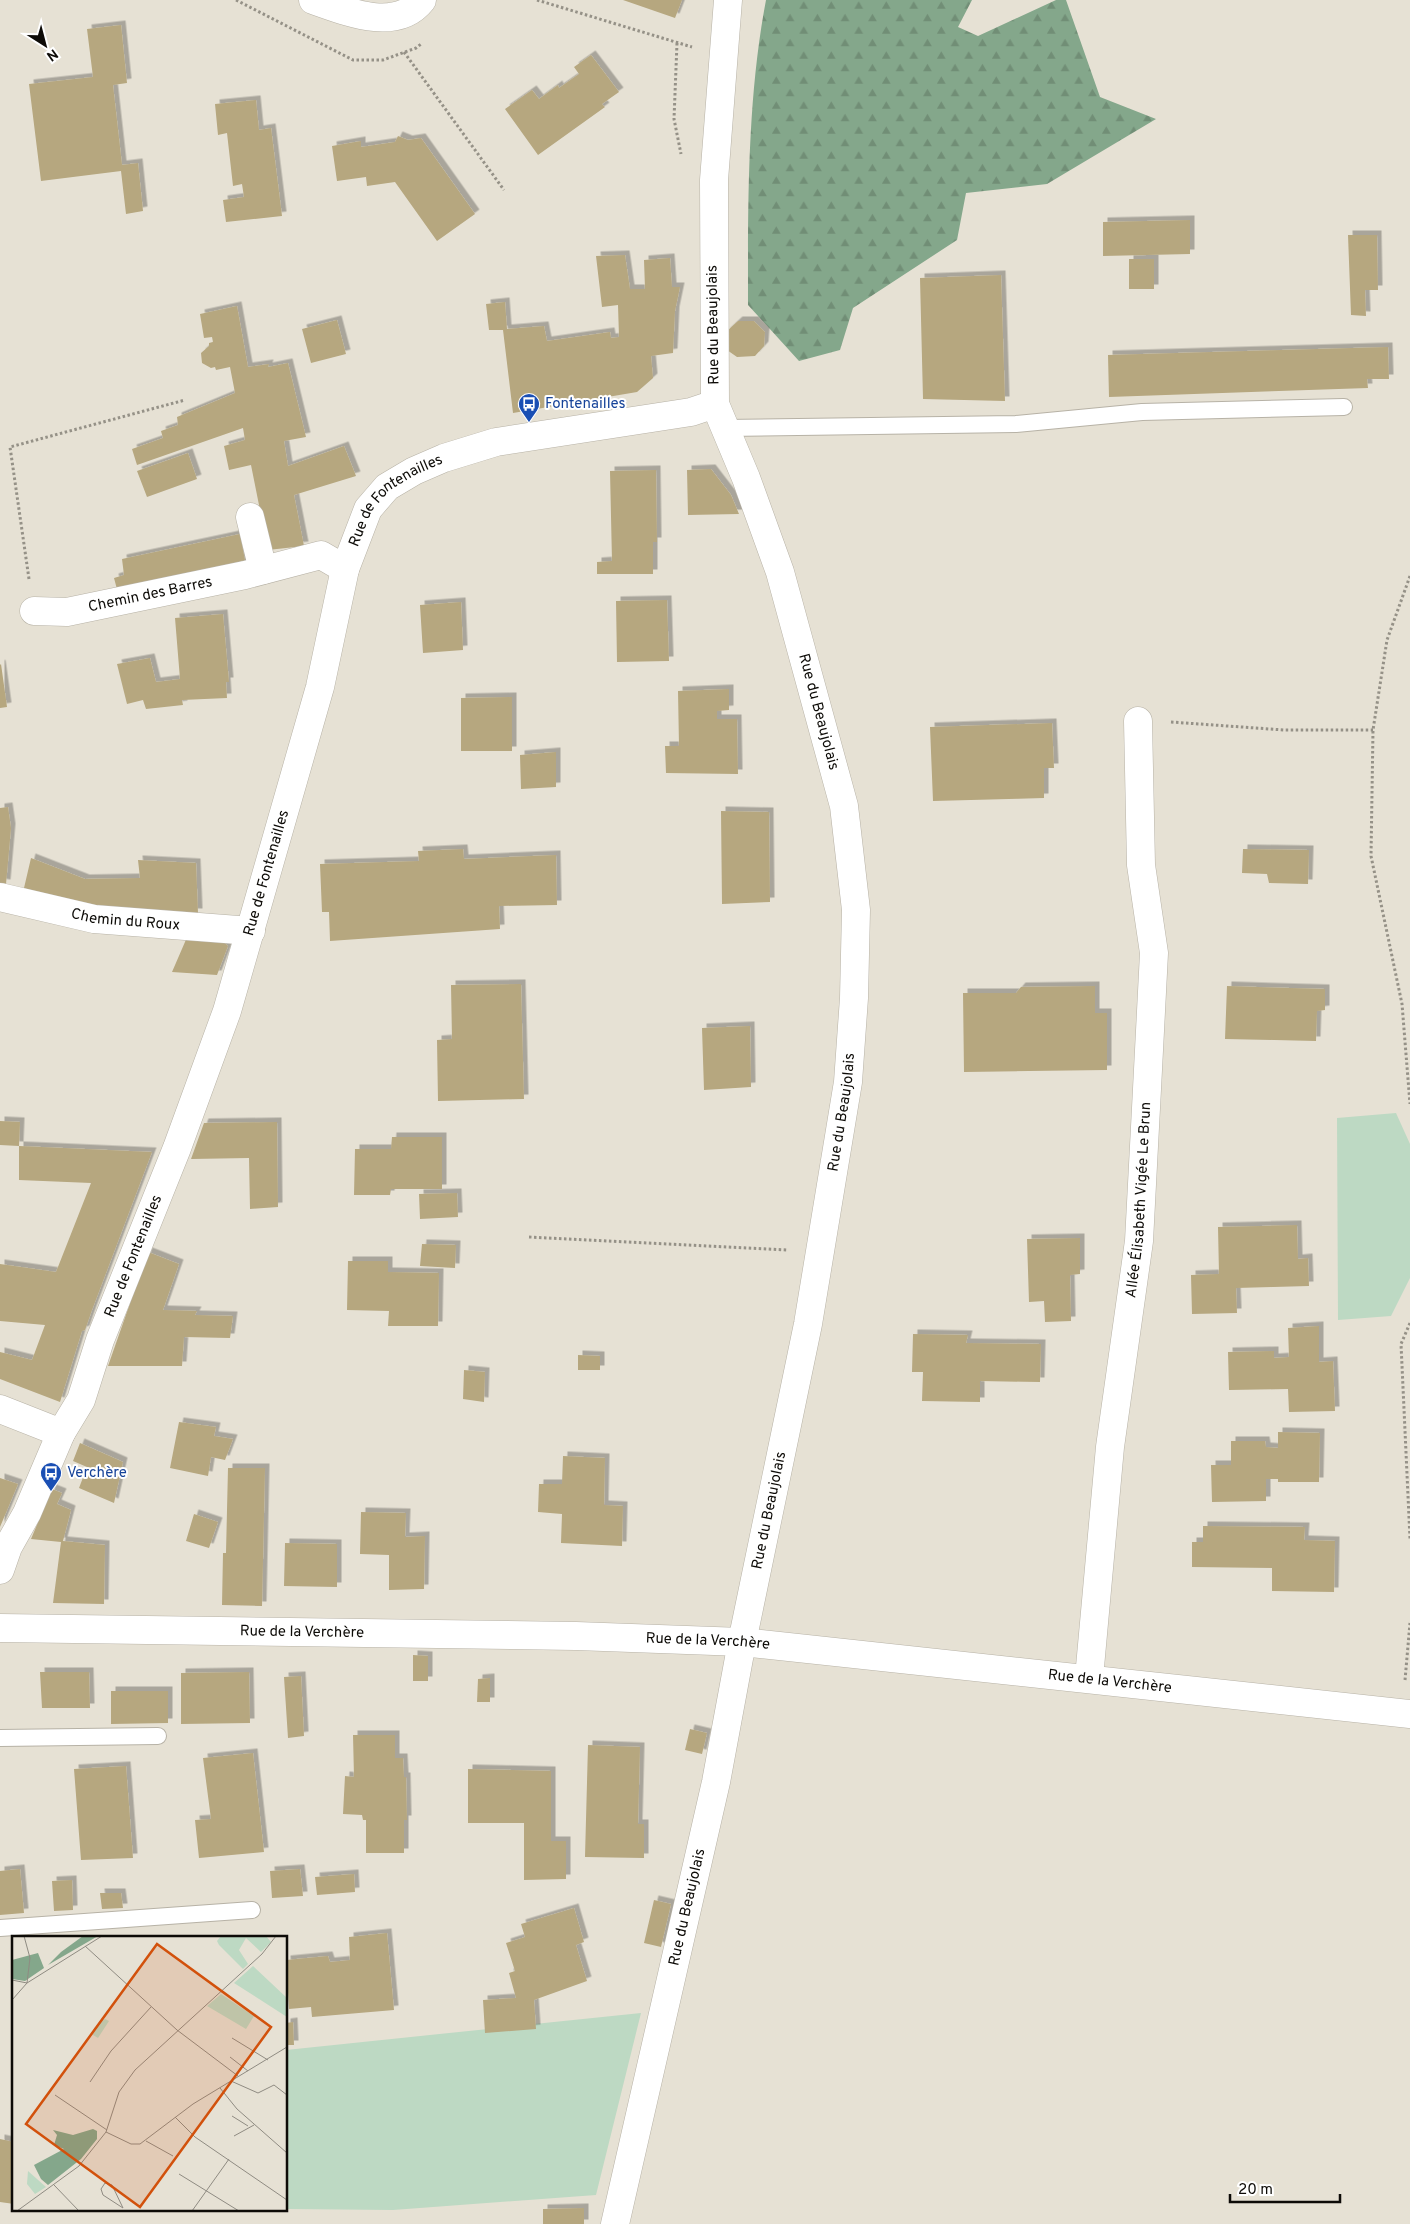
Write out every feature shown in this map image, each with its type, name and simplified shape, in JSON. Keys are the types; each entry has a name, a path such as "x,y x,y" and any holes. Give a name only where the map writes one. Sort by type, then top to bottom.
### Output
{"street":[{"path":"313,0 353,14 388,18 416,7 422,0"},
{"name":"Rue du Beaujolais","path":"615,2224 716,1782 742,1642 808,1324 848,1082 854,998 856,910 844,806 780,572 719,416 713,293 714,180 728,0"},
{"name":"Rue de Fontenailles","path":"3,1554 27,1513 61,1433 81,1400 100,1340 177,1148 227,1011 320,687 345,569 368,509 387,487 414,471 444,458 496,442 691,412 719,416"},
{"path":"250,517 263,570"},
{"name":"Chemin des Barres","path":"34,611 67,612 263,570 321,555 345,569"},
{"name":"Allée Élisabeth Vigée Le Brun","path":"1089,1678 1110,1447 1139,1241 1148,1079 1154,953 1141,865 1138,721"},
{"name":"Chemin du Roux","path":"0,897 94,919 251,932"},
{"path":"0,1409 61,1433"},
{"name":"Rue de la Verchère","path":"0,1628 576,1636 742,1642 1089,1678 1406,1714"}],"lane":[{"path":"719,416 1016,424 1142,412 1344,407"},
{"path":"0,1738 158,1736"},
{"path":"0,1928 252,1910"}],"path":[{"path":"537,0 723,57"},
{"path":"388,18 404,52 504,190"},
{"path":"677,43 674,119 678,145 682,157 693,167 714,180"},
{"path":"34,611 10,447 185,400"},
{"path":"1410,576 1387,640 1373,730 1371,856 1402,1004 1410,1104"},
{"path":"1138,721 1284,730 1373,730"},
{"path":"528,1237 820,1252"},
{"path":"1410,1323 1401,1344 1410,1540"},
{"path":"1406,1714 1410,1624"}],"green space":[{"path":"766,0 972,0 958,27 978,36 1056,0 1066,0 1100,97 1156,119 1047,184 966,193 957,240 853,308 840,350 799,361 748,305 752,114 755,76"},
{"path":"1396,1113 1410,1144 1410,1278 1391,1316 1338,1320 1337,1118"},
{"path":"641,2013 596,2195 393,2210 288,2209 288,2050"}],"building":[{"path":"623,0 682,0 675,18"},
{"path":"121,25 127,83 113,85 122,165 138,163 143,211 126,214 121,171 41,181 29,84 93,77 87,29"},
{"path":"591,55 619,92 602,104 605,107 538,155 505,109 532,90 539,99 558,85 559,88 579,74 574,67"},
{"path":"256,100 259,130 271,128 282,216 226,222 223,200 244,197 242,184 233,186 227,133 218,135 215,104"},
{"path":"398,136 408,140 421,138 475,214 437,241 395,182 367,186 366,177 337,181 332,146 361,141 361,147 395,142"},
{"path":"1190,220 1190,254 1103,256 1103,222"},
{"path":"1348,235 1377,235 1378,290 1365,290 1366,316 1351,315"},
{"path":"625,255 630,289 645,289 644,260 670,258 672,287 680,287 675,311 673,353 651,356 653,378 637,392 513,413 503,330 489,330 486,304 505,302 507,329 544,326 547,341 610,332 611,338 619,337 618,305 602,307 596,256"},
{"path":"1129,259 1154,259 1154,289 1129,289"},
{"path":"1001,275 1005,401 923,399 920,278"},
{"path":"237,306 248,367 269,364 268,367 288,363 306,437 284,441 288,466 344,446 356,476 294,495 304,546 268,550 251,465 229,470 224,446 245,440 243,428 137,465 132,449 163,438 161,431 178,425 177,417 235,393 230,367 216,370 215,367 211,368 202,363 201,353 209,346 209,343 213,342 212,337 204,338 200,314"},
{"path":"337,320 346,354 311,363 302,329"},
{"path":"738,321 754,321 765,332 764,346 755,356 737,357 727,350 726,332"},
{"path":"1388,347 1389,379 1367,379 1368,388 1109,397 1108,355"},
{"path":"188,453 197,479 147,497 137,471"},
{"path":"711,469 731,495 739,514 688,515 687,470"},
{"path":"656,470 657,542 653,542 653,574 597,574 597,562 612,561 610,471"},
{"path":"240,534 246,566 118,593 114,578 124,575 122,559"},
{"path":"667,600 669,661 617,662 616,601"},
{"path":"461,602 463,650 423,653 420,605"},
{"path":"223,614 229,682 226,682 227,698 182,700 183,705 146,709 143,700 127,704 117,664 150,658 156,682 180,679 175,618"},
{"path":"0,665 7,707 0,708"},
{"path":"729,689 729,710 717,711 717,719 737,719 738,774 666,773 665,746 679,746 678,691"},
{"path":"512,697 512,751 461,751 461,698"},
{"path":"1052,723 1054,768 1044,768 1044,798 933,801 930,727"},
{"path":"556,752 556,787 521,789 520,755"},
{"path":"8,807 11,828 6,884 0,883 0,808"},
{"path":"721,811 769,812 770,902 722,904"},
{"path":"463,849 464,859 556,855 557,905 499,906 500,929 330,941 329,912 322,912 320,864 419,861 418,851"},
{"path":"1243,849 1309,850 1308,884 1269,883 1267,874 1242,873"},
{"path":"31,858 85,879 140,878 138,860 196,863 198,913 85,910 24,888"},
{"path":"188,935 219,937 228,946 217,975 172,972"},
{"path":"521,984 524,1099 438,1101 437,1040 452,1039 451,985"},
{"path":"1095,986 1095,1013 1107,1013 1107,1070 964,1072 963,993 1016,993 1021,987"},
{"path":"1227,986 1325,989 1325,1010 1317,1011 1316,1041 1225,1039"},
{"path":"750,1026 751,1087 704,1090 702,1028"},
{"path":"0,1121 20,1122 19,1146 0,1145"},
{"path":"277,1122 278,1207 250,1209 249,1158 191,1159 204,1123"},
{"path":"392,1137 442,1137 442,1189 391,1189 390,1195 354,1195 355,1149 391,1149"},
{"path":"19,1146 152,1152 85,1330 82,1331 60,1402 0,1379 0,1352 32,1360 45,1325 0,1321 0,1264 56,1272 91,1183 19,1180"},
{"path":"457,1193 458,1217 420,1219 419,1194"},
{"path":"1297,1225 1298,1259 1308,1258 1309,1286 1236,1288 1237,1313 1192,1314 1191,1275 1219,1274 1218,1227"},
{"path":"1080,1238 1080,1274 1070,1275 1071,1321 1045,1322 1044,1301 1029,1302 1027,1239"},
{"path":"422,1244 456,1245 455,1268 420,1266"},
{"path":"148,1252 179,1264 163,1310 197,1311 195,1315 233,1316 230,1338 184,1337 182,1366 108,1366"},
{"path":"348,1261 388,1261 388,1272 439,1273 438,1326 388,1326 389,1311 347,1310"},
{"path":"1319,1326 1319,1362 1333,1361 1335,1411 1289,1412 1288,1389 1229,1390 1228,1352 1274,1351 1274,1358 1289,1357 1288,1328"},
{"path":"913,1334 968,1335 966,1343 1041,1344 1040,1382 980,1381 980,1402 922,1401 923,1372 912,1372"},
{"path":"578,1355 600,1356 600,1370 578,1370"},
{"path":"464,1370 485,1372 484,1402 463,1399"},
{"path":"179,1422 216,1427 214,1436 233,1439 225,1460 211,1457 208,1476 170,1468"},
{"path":"1278,1432 1320,1433 1319,1482 1278,1482 1278,1479 1266,1479 1266,1501 1212,1502 1211,1465 1231,1465 1231,1441 1265,1441 1266,1447 1278,1448"},
{"path":"80,1443 123,1462 114,1503 79,1488 87,1467 73,1461"},
{"path":"563,1456 605,1458 604,1505 623,1506 622,1546 561,1543 562,1514 538,1512 539,1484 562,1484"},
{"path":"228,1468 265,1468 262,1606 222,1605 223,1553 226,1553"},
{"path":"0,1478 18,1484 0,1527"},
{"path":"52,1489 62,1493 57,1504 71,1510 63,1541 105,1545 104,1604 53,1603 61,1542 31,1539"},
{"path":"361,1512 406,1513 405,1537 425,1536 424,1589 389,1590 389,1555 360,1554"},
{"path":"194,1514 218,1522 209,1548 186,1541"},
{"path":"1203,1526 1305,1527 1304,1540 1335,1541 1334,1592 1272,1591 1272,1568 1192,1567 1192,1542 1203,1542"},
{"path":"285,1543 337,1544 337,1587 284,1586"},
{"path":"413,1655 428,1656 428,1681 413,1681"},
{"path":"40,1672 89,1672 90,1708 42,1708"},
{"path":"249,1672 250,1723 181,1724 181,1673"},
{"path":"301,1676 304,1736 288,1738 284,1677"},
{"path":"490,1678 490,1702 477,1702 478,1679"},
{"path":"111,1691 168,1691 168,1723 111,1724"},
{"path":"690,1729 707,1733 702,1754 685,1750"},
{"path":"353,1735 395,1735 395,1758 403,1758 404,1777 406,1777 407,1820 404,1820 404,1853 366,1853 366,1820 363,1820 362,1815 343,1814 345,1776 354,1777"},
{"path":"588,1745 640,1747 638,1824 644,1824 644,1858 585,1857"},
{"path":"253,1753 264,1852 199,1858 195,1820 211,1819 203,1758"},
{"path":"126,1766 133,1858 81,1860 74,1769"},
{"path":"468,1769 551,1771 551,1841 566,1841 566,1879 524,1880 524,1823 468,1823"},
{"path":"20,1869 24,1913 0,1915 0,1871"},
{"path":"300,1869 303,1896 272,1898 270,1871"},
{"path":"354,1874 355,1892 317,1895 315,1877"},
{"path":"72,1880 73,1910 54,1911 52,1881"},
{"path":"100,1893 121,1893 123,1908 102,1909"},
{"path":"654,1900 671,1904 661,1947 644,1943"},
{"path":"574,1908 584,1942 576,1945 587,1981 534,2000 536,2029 485,2033 483,2000 516,1998 509,1973 515,1971 506,1943 525,1937 521,1924"},
{"path":"387,1933 394,2010 312,2017 311,2007 289,2009 288,1960 328,1956 330,1962 350,1960 349,1937"},
{"path":"293,2022 294,2045 288,2045 288,2023"},
{"path":"0,2139 12,2142 12,2204 0,2202"},
{"path":"584,2208 584,2224 543,2224 543,2209"}],"place":[{"name":"Fontenailles","path":"529,423"},
{"name":"Verchère","path":"51,1492"}]}
